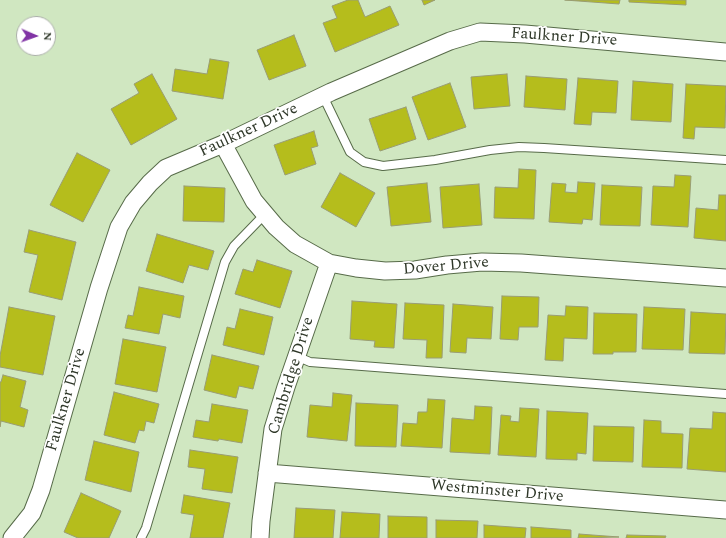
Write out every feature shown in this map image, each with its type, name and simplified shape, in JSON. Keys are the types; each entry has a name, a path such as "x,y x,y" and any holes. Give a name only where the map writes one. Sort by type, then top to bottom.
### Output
{"street":[{"name":"Faulkner Drive","path":"12,538 32,513 41,490 99,288 119,227 133,203 150,183 166,168 223,144 323,96 450,41 480,32 532,34 726,52"},
{"name":"Dover Drive","path":"223,144 254,201 276,227 296,244 329,263 385,271 415,270 482,262 521,263 726,278"},
{"name":"Cambridge Drive","path":"260,538 273,429 296,356 329,263"},
{"name":"Westminster Drive","path":"267,473 726,510"}],"lane":[{"path":"323,96 350,152 364,162 384,166 519,147 726,160"},
{"path":"141,538 146,528 225,262 234,246 265,214"},
{"path":"296,356 310,362 726,394"}],"building":[{"path":"348,0 358,0 365,17 390,6 399,25 335,52 323,23 337,18 332,6"},
{"path":"422,0 435,0 424,5"},
{"path":"565,0 620,0 619,4"},
{"path":"629,0 686,0 686,5 629,2"},
{"path":"294,35 306,66 269,80 257,50"},
{"path":"210,59 229,62 223,99 172,91 175,69 207,74"},
{"path":"152,74 177,119 131,145 111,109 139,93 134,84"},
{"path":"507,74 510,106 474,109 471,77"},
{"path":"526,76 567,79 565,110 524,107"},
{"path":"578,78 618,81 616,113 592,112 591,125 574,124"},
{"path":"633,81 673,84 671,122 631,120"},
{"path":"450,83 466,127 428,140 412,97"},
{"path":"686,84 726,86 725,128 695,127 694,139 683,138"},
{"path":"406,107 416,139 380,151 369,119"},
{"path":"314,131 318,146 311,148 316,164 285,175 274,145"},
{"path":"77,153 110,170 83,222 50,205"},
{"path":"519,169 536,170 534,219 494,218 495,187 518,188"},
{"path":"340,173 375,193 356,227 321,207"},
{"path":"675,175 691,176 688,227 651,225 653,186 674,187"},
{"path":"578,182 595,183 592,220 583,219 582,224 549,222 552,183 566,184 565,192 577,193"},
{"path":"427,183 431,222 391,226 387,187"},
{"path":"479,184 482,225 443,228 440,187"},
{"path":"602,185 642,187 640,226 600,225"},
{"path":"184,186 225,188 224,222 183,221"},
{"path":"719,195 726,195 726,241 694,238 696,208 718,210"},
{"path":"29,230 76,242 62,300 29,292 38,255 24,252"},
{"path":"157,234 214,251 208,270 189,265 183,283 146,271"},
{"path":"257,260 292,271 280,308 235,294 243,269 253,272"},
{"path":"139,287 184,296 180,318 163,314 159,334 125,328 128,315 133,316"},
{"path":"502,296 539,297 538,327 519,327 518,340 500,339"},
{"path":"352,301 397,304 394,348 374,347 375,341 350,339"},
{"path":"405,303 444,305 442,358 426,358 427,340 403,339"},
{"path":"453,304 493,307 491,339 467,338 466,353 450,352"},
{"path":"566,306 588,307 587,339 564,338 563,361 545,360 548,315 565,316"},
{"path":"9,307 55,316 43,375 0,367 0,356"},
{"path":"644,307 685,309 683,350 642,349"},
{"path":"240,309 273,317 264,355 223,345 227,327 235,329"},
{"path":"691,312 726,314 725,354 689,353"},
{"path":"594,313 637,314 636,352 593,354"},
{"path":"123,339 166,347 157,392 115,384"},
{"path":"212,355 259,366 253,389 239,386 236,398 204,390"},
{"path":"3,375 26,381 20,407 28,410 24,427 1,421 0,427 0,382"},
{"path":"114,392 159,404 154,423 146,421 144,431 139,430 135,443 104,435"},
{"path":"333,393 352,395 347,441 307,437 310,405 332,407"},
{"path":"428,399 445,400 442,448 401,446 403,423 417,424 418,412 427,412"},
{"path":"356,403 398,405 396,447 355,446"},
{"path":"212,404 248,410 242,443 193,437 196,420 209,422"},
{"path":"475,406 492,407 490,454 450,452 452,418 474,420"},
{"path":"520,408 539,409 536,457 498,455 501,415 511,416 510,421 519,422"},
{"path":"547,411 588,413 586,454 577,453 577,460 546,459"},
{"path":"713,412 726,413 726,472 687,469 690,428 712,429"},
{"path":"644,420 661,421 661,433 683,434 682,468 642,467"},
{"path":"594,426 634,427 633,462 593,461"},
{"path":"94,441 139,452 131,492 85,480"},
{"path":"190,450 238,457 232,493 202,489 205,469 188,467"},
{"path":"81,493 121,511 109,538 78,538 64,532"},
{"path":"184,495 230,503 223,538 190,538 194,515 181,513"},
{"path":"296,508 335,510 333,538 294,538"},
{"path":"342,512 380,514 379,538 340,538"},
{"path":"388,516 427,517 427,538 388,538"},
{"path":"436,520 478,521 477,538 436,538"},
{"path":"484,525 526,528 525,538 484,538"},
{"path":"531,527 571,530 571,538 531,538"},
{"path":"579,534 619,537 578,538"},
{"path":"627,535 666,536 665,538 626,538"}]}
